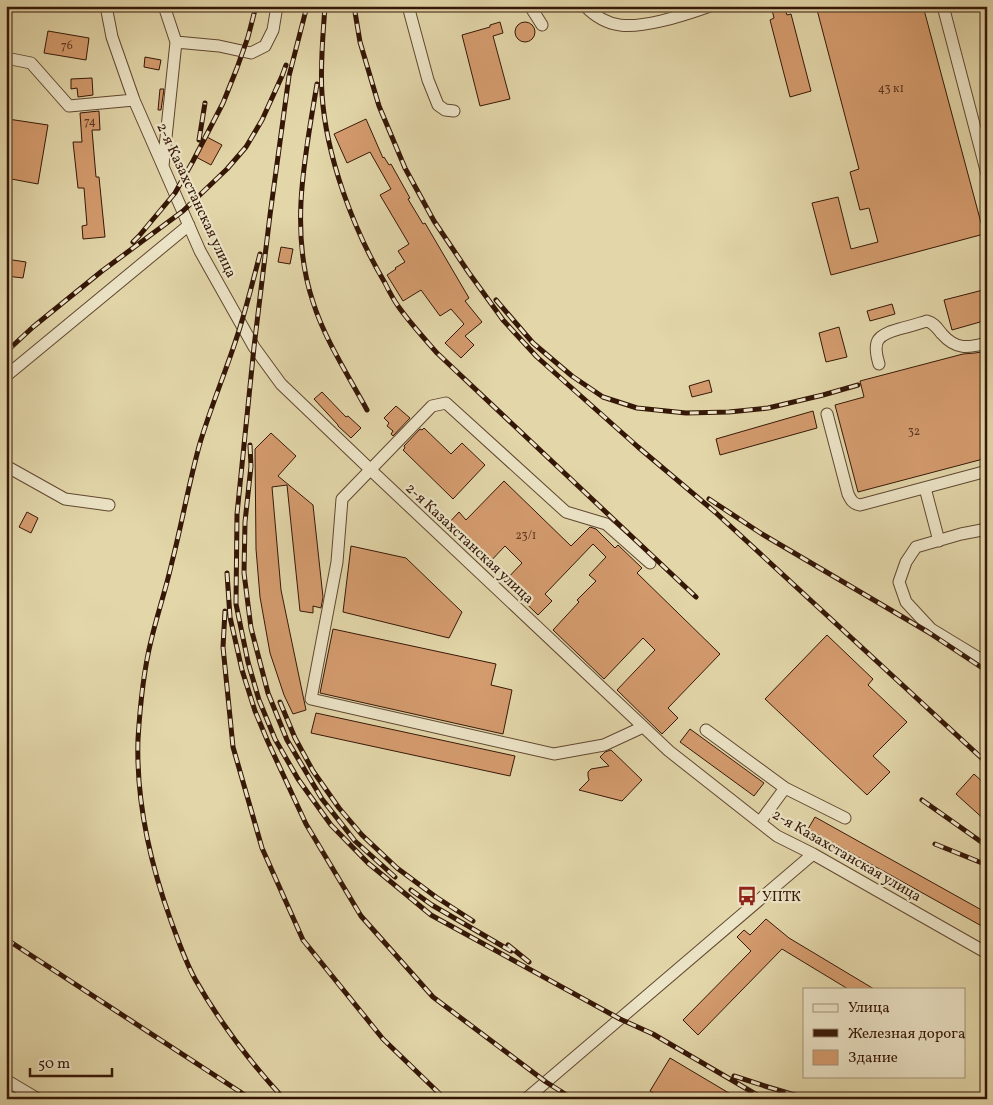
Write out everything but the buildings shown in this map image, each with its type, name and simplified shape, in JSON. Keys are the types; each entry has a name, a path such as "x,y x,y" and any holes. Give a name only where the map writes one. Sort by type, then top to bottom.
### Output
{"street":[{"name":"2-я Казахстанская улица","path":"106,6 112,37 134,100 200,251 250,339 281,384 669,751 778,836 987,953"},
{"path":"163,167 176,42 164,6"},
{"path":"176,42 219,46 252,53 265,46 273,30 277,6"},
{"path":"408,6 428,80 438,104 445,110 454,110"},
{"path":"530,6 542,25"},
{"path":"585,6 605,22 621,26 641,26 683,16 710,6"},
{"path":"943,6 987,174"},
{"path":"6,58 31,63 69,106 134,100"},
{"path":"6,376 189,225"},
{"path":"879,364 876,356 876,345 879,338 886,333 926,321 935,325 946,338 961,346 971,347 987,343"},
{"path":"643,727 604,745 554,754 310,699 337,562 342,499 432,406 446,403 566,512 606,524 650,563"},
{"path":"827,414 848,494 855,504 860,505 987,471"},
{"path":"6,466 65,499 109,505"},
{"path":"925,488 939,541"},
{"path":"987,529 916,547 906,562 899,582 906,602 931,629 987,663"},
{"path":"706,730 785,788 845,818"},
{"path":"760,822 785,788"},
{"path":"526,1099 813,854"},
{"path":"6,1080 38,1099"}],"railway":[{"path":"133,242 175,193 193,161 223,103 248,37 256,6"},
{"path":"307,6 289,76 254,347 237,514 236,604 248,662 259,700 275,739 298,779 331,825 368,863 431,915 620,1019 653,1034 764,1099"},
{"path":"325,6 321,83 329,142 335,167 352,216 373,262 394,301 437,353 696,597"},
{"path":"354,6 360,42 379,106 405,168 434,221 503,320 537,357 638,447 715,512 987,763"},
{"path":"6,352 33,327 102,271 183,211 227,169 246,147 262,120 286,65"},
{"path":"317,84 304,166 302,193 302,248 306,275 313,302 324,330 367,410"},
{"path":"199,140 205,103"},
{"path":"260,254 236,339 200,443 170,572 151,641 141,702 138,762 142,809 151,854 163,899 185,958 195,979 225,1027 259,1071 284,1099"},
{"path":"496,300 533,343 572,376 603,397 637,408 686,413 729,412 768,408 858,385"},
{"path":"250,445 251,466 245,522 244,573 251,628 268,693 287,740 322,799 355,841 395,877"},
{"path":"709,499 762,534 928,632 987,671"},
{"path":"227,573 230,617 242,670 255,711 306,824 361,916 433,997 546,1082 573,1099"},
{"path":"225,611 223,647 233,747 262,848 303,940 383,1039 445,1099"},
{"path":"280,702 295,738 313,771 339,808 362,835 397,868 473,921"},
{"path":"922,800 987,846"},
{"path":"935,844 987,865"},
{"path":"411,890 432,905 511,951"},
{"path":"6,939 251,1099"},
{"path":"508,945 529,962"},
{"path":"734,1076 808,1099"}],"place":[{"name":"УПТК","path":"747,896"}]}
